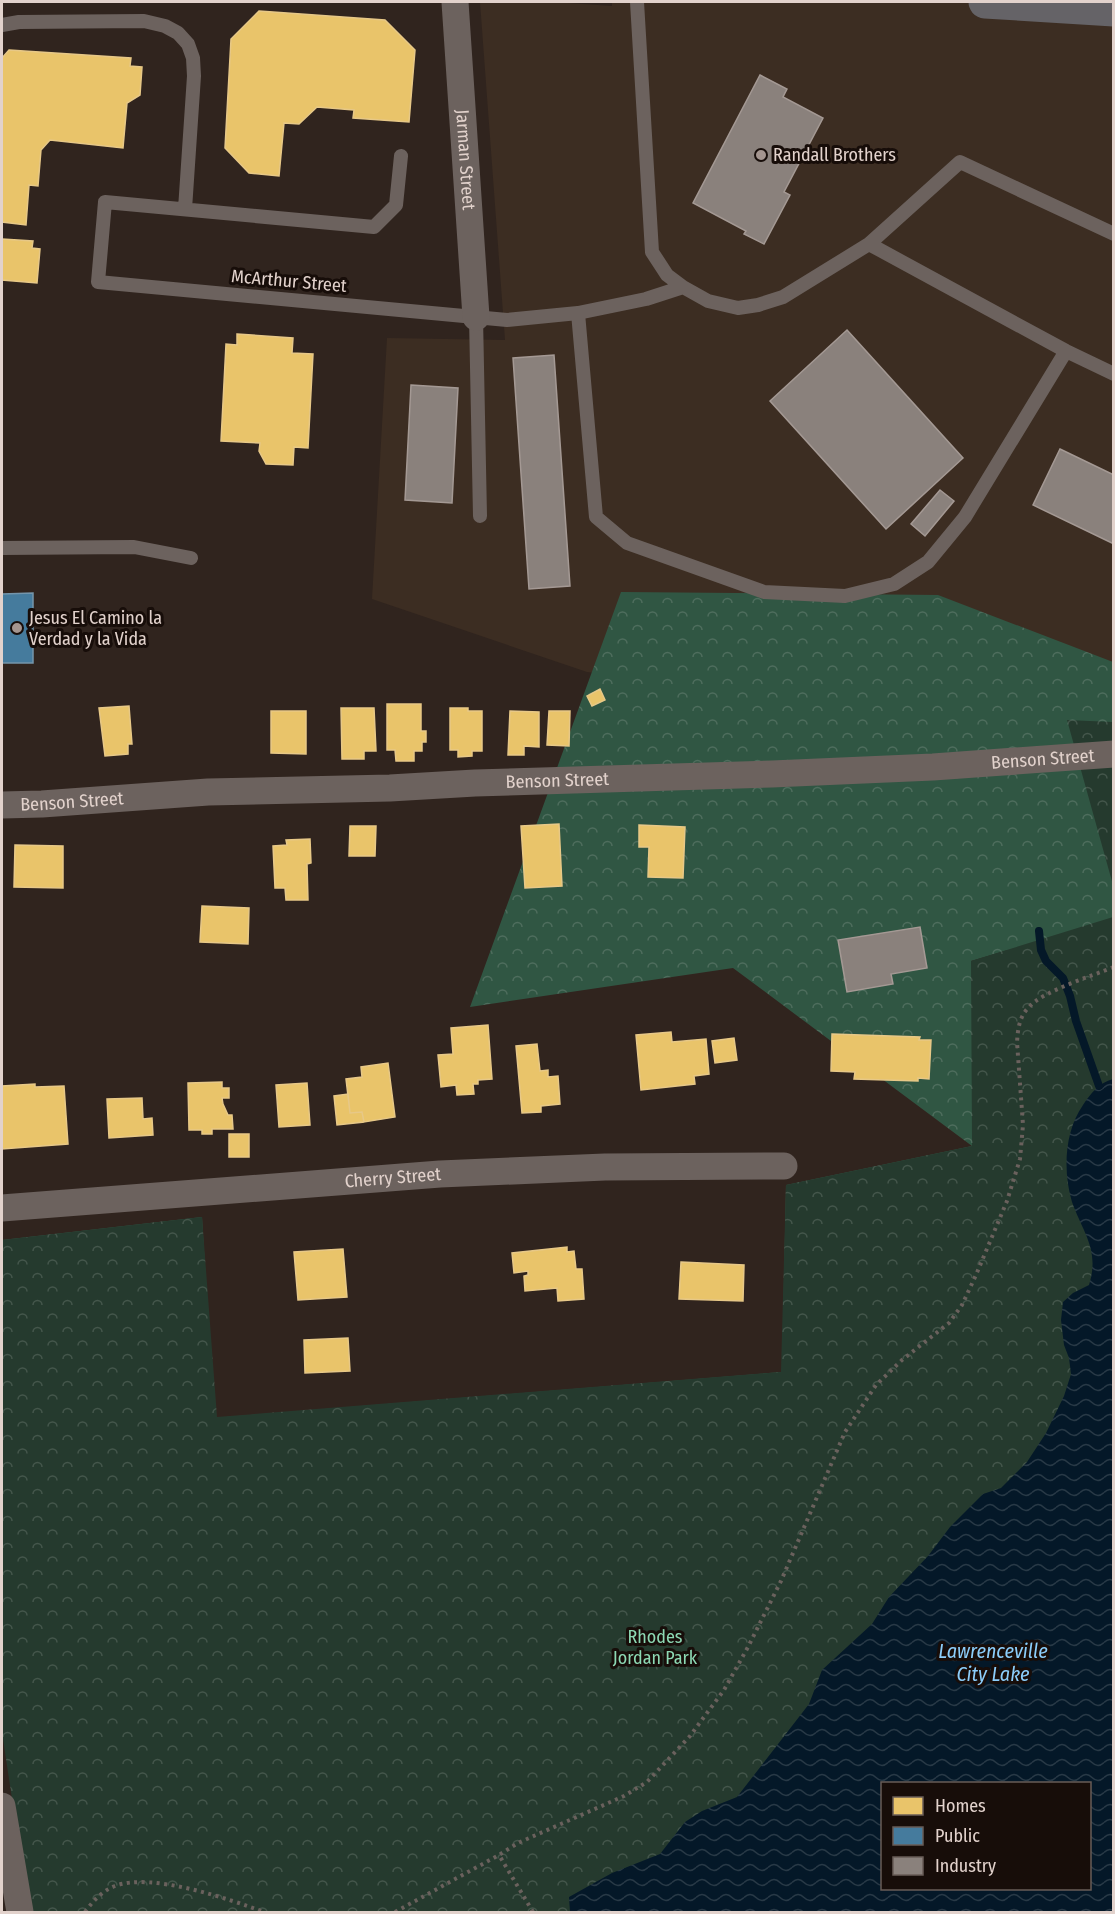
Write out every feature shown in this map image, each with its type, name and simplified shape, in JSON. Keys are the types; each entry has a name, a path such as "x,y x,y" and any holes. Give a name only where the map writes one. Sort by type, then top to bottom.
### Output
{"highway":[{"path":"985,2 1113,10"}],"street":[{"name":"Jarman Street","path":"455,2 476,317"},
{"name":"Benson Street","path":"2,806 208,792 390,788 933,767 1113,754"},
{"name":"Cherry Street","path":"2,1208 440,1174 605,1167 784,1166"},
{"path":"2,1806 20,1912"}],"lane":[{"path":"637,2 652,252 667,275 708,301 738,308 758,305 783,297 869,244 960,162 1113,234"},
{"path":"2,26 19,22 144,21 165,26 178,33 188,44 193,58 194,76 184,209 374,227 396,205 401,156"},
{"name":"McArthur Street","path":"184,209 105,201 98,282 507,320 578,313 646,299 683,287"},
{"path":"869,244 1066,351 1113,374"},
{"path":"578,313 596,517 627,543 764,592 845,596 894,584 928,562 965,517 1066,351"},
{"path":"476,317 480,516"},
{"path":"2,548 134,547 191,558"}],"path":[{"path":"395,1912 518,1843 617,1800 647,1782 690,1736 723,1690 748,1647 781,1581 835,1452 860,1407 889,1372 949,1323 962,1305 976,1275 1007,1201 1020,1159 1023,1125 1017,1042 1020,1021 1028,1008 1045,996 1113,967"},
{"path":"499,1855 533,1912"},
{"path":"85,1912 102,1893 117,1885 146,1882 210,1895 264,1912"}],"shaded area":[{"path":"480,2 554,2 612,6 612,2 1113,2 1113,722 1067,720 587,672 372,599 387,338 505,340"}],"green space":[{"path":"621,592 938,595 1113,662 1113,1079 1008,950 971,961 1091,1245 2,1732 2,1240 202,1217 214,1418 782,1372 786,1185 972,1146 733,968 470,1007"},
{"path":"1067,720 1113,722 1113,885"},
{"name":"Rhodes Jordan Park","path":"1113,917 1113,1912 29,1912 2,1732 2,1240 202,1217 217,1417 781,1372 786,1185 972,1146 971,961"}],"water":[{"name":"Lawrenceville City Lake","path":"1113,1079 1113,1912 570,1912 569,1897 612,1873 660,1854 685,1822 702,1811 737,1797 809,1704 822,1670 872,1624 889,1597 928,1556 950,1527 983,1494 1001,1488 1027,1462 1046,1433 1064,1396 1071,1374 1061,1320 1063,1302 1073,1293 1089,1285 1093,1262 1089,1242 1069,1190 1067,1152 1072,1127 1077,1116 1089,1096 1104,1083"}],"building: Homes":[{"path":"259,11 385,20 415,50 409,122 353,118 354,110 317,107 299,124 284,123 279,176 249,173 225,148 231,39"},
{"path":"9,50 131,58 130,66 142,67 140,95 127,103 123,148 50,140 41,150 38,186 29,185 26,225 2,222 2,58"},
{"path":"2,239 33,241 32,248 40,249 37,283 2,280"},
{"path":"237,334 293,338 292,353 313,354 308,448 294,447 293,465 266,464 259,451 260,443 221,441 226,344 237,345"},
{"path":"600,689 605,700 592,706 587,696"},
{"path":"387,704 421,704 421,731 426,731 426,742 422,742 422,751 414,751 414,761 396,761 395,750 387,750"},
{"path":"129,706 132,744 128,744 128,754 105,756 99,708"},
{"path":"341,708 374,708 376,751 364,751 364,759 342,759"},
{"path":"450,708 482,711 482,751 472,751 472,756 458,757 458,750 450,750"},
{"path":"271,711 306,711 306,754 271,753"},
{"path":"510,711 539,712 539,747 524,746 524,755 508,755"},
{"path":"549,711 570,711 569,746 547,745"},
{"path":"559,824 562,886 525,888 521,826"},
{"path":"639,825 685,827 683,878 648,877 649,847 639,847"},
{"path":"350,826 376,826 375,856 349,856"},
{"path":"310,839 311,863 307,864 308,900 286,900 285,888 275,888 273,846 287,845 286,840"},
{"path":"15,845 63,846 63,888 14,887"},
{"path":"202,906 249,908 248,944 200,942"},
{"path":"488,1025 492,1079 478,1080 478,1084 473,1084 474,1094 457,1095 456,1085 441,1087 438,1055 453,1054 451,1028"},
{"path":"671,1032 672,1042 706,1039 709,1074 694,1076 695,1084 641,1090 636,1035"},
{"path":"832,1034 920,1037 919,1040 931,1040 929,1079 918,1078 918,1081 854,1079 855,1072 831,1071"},
{"path":"734,1038 737,1060 715,1063 712,1041"},
{"path":"537,1044 540,1071 548,1070 548,1077 558,1076 560,1104 541,1106 541,1112 522,1113 516,1046"},
{"path":"388,1063 395,1117 364,1122 362,1112 350,1113 346,1079 362,1077 361,1067"},
{"path":"222,1082 222,1088 229,1088 229,1098 222,1098 228,1115 232,1115 233,1129 212,1129 212,1134 202,1134 202,1130 189,1130 188,1083"},
{"path":"307,1083 310,1125 279,1127 276,1085"},
{"path":"35,1084 35,1087 64,1086 68,1144 2,1149 2,1086"},
{"path":"348,1094 350,1113 362,1112 364,1122 337,1125 334,1096"},
{"path":"142,1098 143,1119 152,1118 153,1135 109,1138 107,1099"},
{"path":"229,1134 249,1134 249,1157 229,1157"},
{"path":"567,1247 567,1252 574,1251 576,1269 582,1269 584,1299 558,1301 557,1288 525,1291 524,1276 528,1275 528,1271 514,1273 512,1253"},
{"path":"343,1249 347,1297 298,1300 294,1252"},
{"path":"681,1262 744,1265 743,1301 679,1299"},
{"path":"348,1338 350,1371 305,1373 304,1340"}],"building: Public":[{"name":"Jesus El Camino la Verdad y la Vida","path":"33,593 33,663 2,663 2,594"}],"building: Industry":[{"name":"Randall Brothers","path":"760,75 787,89 783,97 823,118 784,192 790,195 764,244 744,234 746,231 693,203"},
{"path":"847,330 963,458 886,529 770,401"},
{"path":"554,355 570,586 529,589 513,358"},
{"path":"411,385 458,388 452,503 405,500"},
{"path":"1060,449 1114,475 1114,544 1033,505"},
{"path":"940,490 954,501 925,536 911,524"},
{"path":"920,927 927,968 891,974 893,984 847,992 838,940"}],"waterway":[{"path":"1039,931 1041,950 1046,961 1063,978 1070,996 1076,1021 1099,1086"}],"place":[{"name":"Randall Brothers","path":"761,155"},
{"name":"Jesus El Camino la Verdad y la Vida","path":"17,628"}]}
